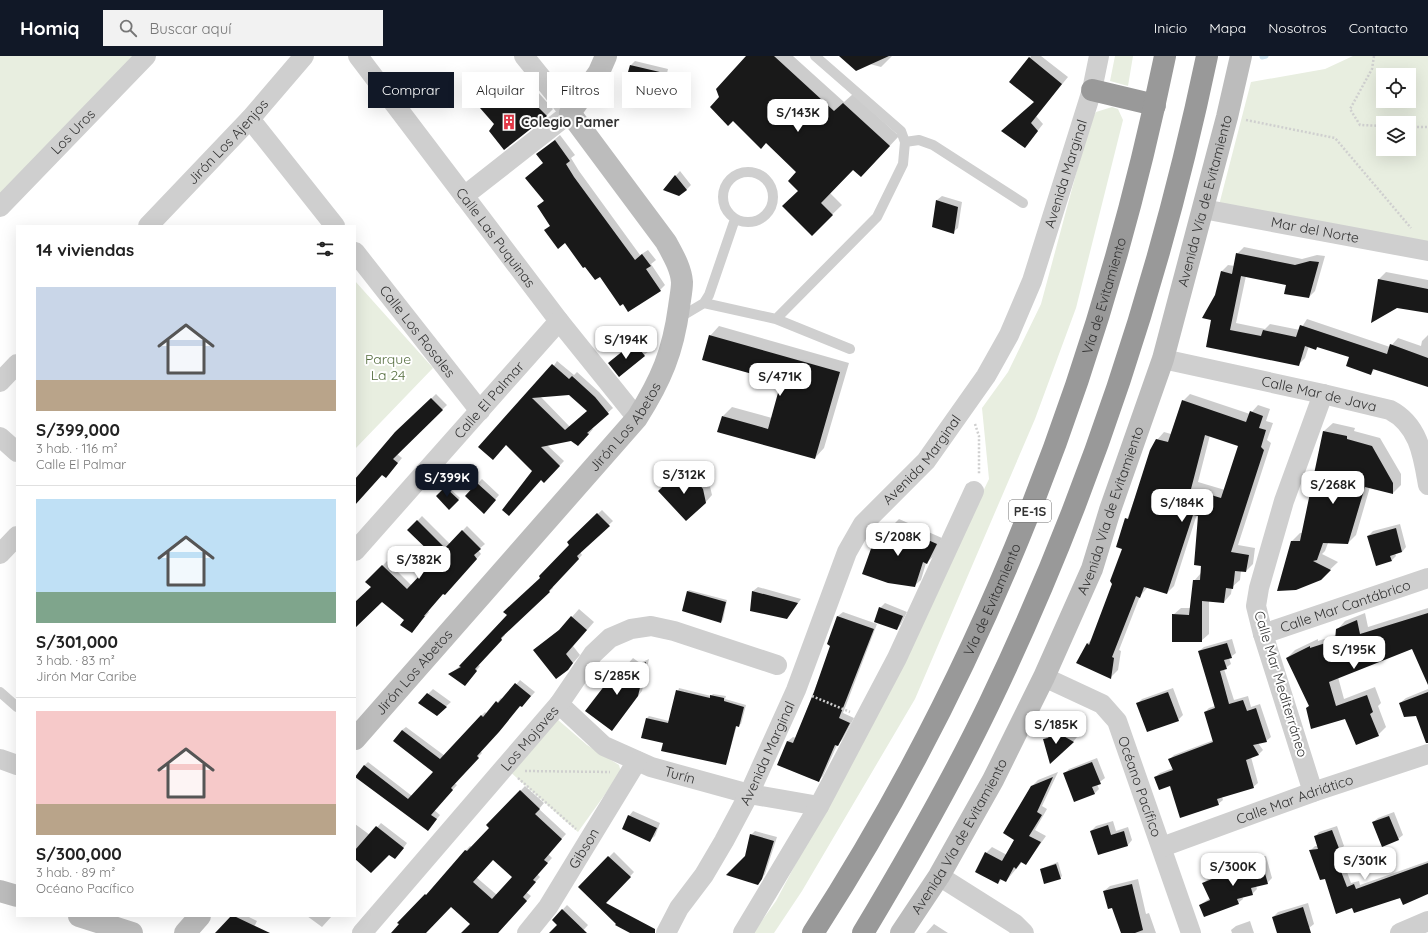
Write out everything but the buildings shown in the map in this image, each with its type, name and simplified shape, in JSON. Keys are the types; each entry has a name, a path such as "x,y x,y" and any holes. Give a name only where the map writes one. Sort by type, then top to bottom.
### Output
{"highway":[{"name":"Vía de Evitamiento","path":"813,933 860,856 928,736 982,625 1010,560 1063,425 1087,355 1124,232 1155,105 1165,56"},
{"name":"PE-1S","path":"863,933 920,836 988,705 1041,590 1085,479 1115,394 1160,249 1182,166 1207,56"},
{"path":"1092,90 1155,105"}],"street":[{"name":"Los Uros","path":"0,207 146,56"},
{"name":"Jirón Los Ajenjos","path":"149,225 250,119 304,56"},
{"name":"Calle Las Puquinas","path":"358,56 559,320 637,418"},
{"name":"Jirón Los Abetos","path":"356,738 637,418 656,388 668,360 677,319 682,282 677,262 666,242 570,113 524,56"},
{"path":"464,196 570,113 599,72 606,56"},
{"name":"Avenida Marginal","path":"666,933 679,908 704,875 749,794 796,690 847,552 863,524 926,461 986,376 1008,335 1032,281 1092,90 1099,56"},
{"name":"Avenida Vía de Evitamiento","path":"901,933 939,876 993,780 1044,677 1092,568 1110,510 1163,359 1227,117 1241,56"},
{"path":"250,119 327,223"},
{"name":"Mar del Norte","path":"1203,209 1428,252"},
{"name":"Calle Los Rosales","path":"356,253 480,411"},
{"name":"Calle El Palmar","path":"356,550 559,320"},
{"name":"Calle Mar de Java","path":"1163,359 1390,410 1399,415 1408,423 1419,444 1428,485"},
{"path":"0,382 16,365"},
{"name":"Calle Mar Mediterráneo","path":"1313,792 1262,634 1256,606 1259,588 1284,501 1323,394"},
{"path":"0,437 16,451"},
{"path":"743,933 819,806 897,658 974,491"},
{"path":"0,554 16,537"},
{"name":"Calle Mar Cantábrico","path":"1262,634 1428,578"},
{"name":"Los Mojaves","path":"362,933 559,704 593,654 610,638 631,629 651,626 674,631 777,665"},
{"name":"Océano Pacífico","path":"1044,677 1093,699 1102,704 1113,715 1121,729 1192,933"},
{"name":"Turín","path":"559,704 604,746 651,767 749,794 819,806"},
{"name":"Calle Mar Adriático","path":"1162,847 1313,792 1428,754"},
{"path":"0,759 16,764"},
{"name":"Gibson","path":"527,933 548,907 637,761"},
{"path":"939,876 1015,924 1024,933"},
{"path":"0,891 16,896"},
{"path":"82,917 132,933"},
{"path":"185,933 199,917"},
{"path":"1400,933 1428,921"}],"lane":[{"path":"776,320 877,217 903,164 905,142 900,131 815,56"},
{"path":"905,142 919,140 933,145 1023,203"},
{"path":"748,172 764,177 773,191 773,200 768,211 759,220 751,222 743,222 735,219 724,207 722,198 723,190 727,183 733,177 748,172"},
{"path":"677,319 704,303 709,295 735,219"},
{"path":"704,303 776,320 850,349"},
{"path":"0,692 16,706"}],"path":[{"path":"1374,56 1372,69 1350,109 1360,125 1376,126"},
{"path":"1227,117 1335,138 1413,231"},
{"path":"1416,127 1428,127"},
{"path":"968,402 979,436 980,470 974,491"},
{"path":"796,690 865,718"},
{"path":"518,771 618,772"},
{"path":"516,776 578,830"}],"green space":[{"path":"0,56 135,56 0,196"},
{"path":"1115,56 1133,56 1128,86 1110,81"},
{"path":"1353,56 1428,56 1428,247 1219,205 1251,82 1325,69"},
{"path":"1112,107 1118,109 1123,120 1076,308 1035,419 915,699 802,891 774,933 753,933 776,901 885,695 989,479 982,408 1008,372 1041,304 1090,122 1096,112"},
{"name":"Parque La 24","path":"356,282 433,368 356,448"},
{"path":"557,719 587,745 619,765 621,772 578,832 508,770"}],"waterway":[{"path":"1262,57 1266,56"}],"place":[{"name":"Colegio Pamer","path":"509,122"}]}
